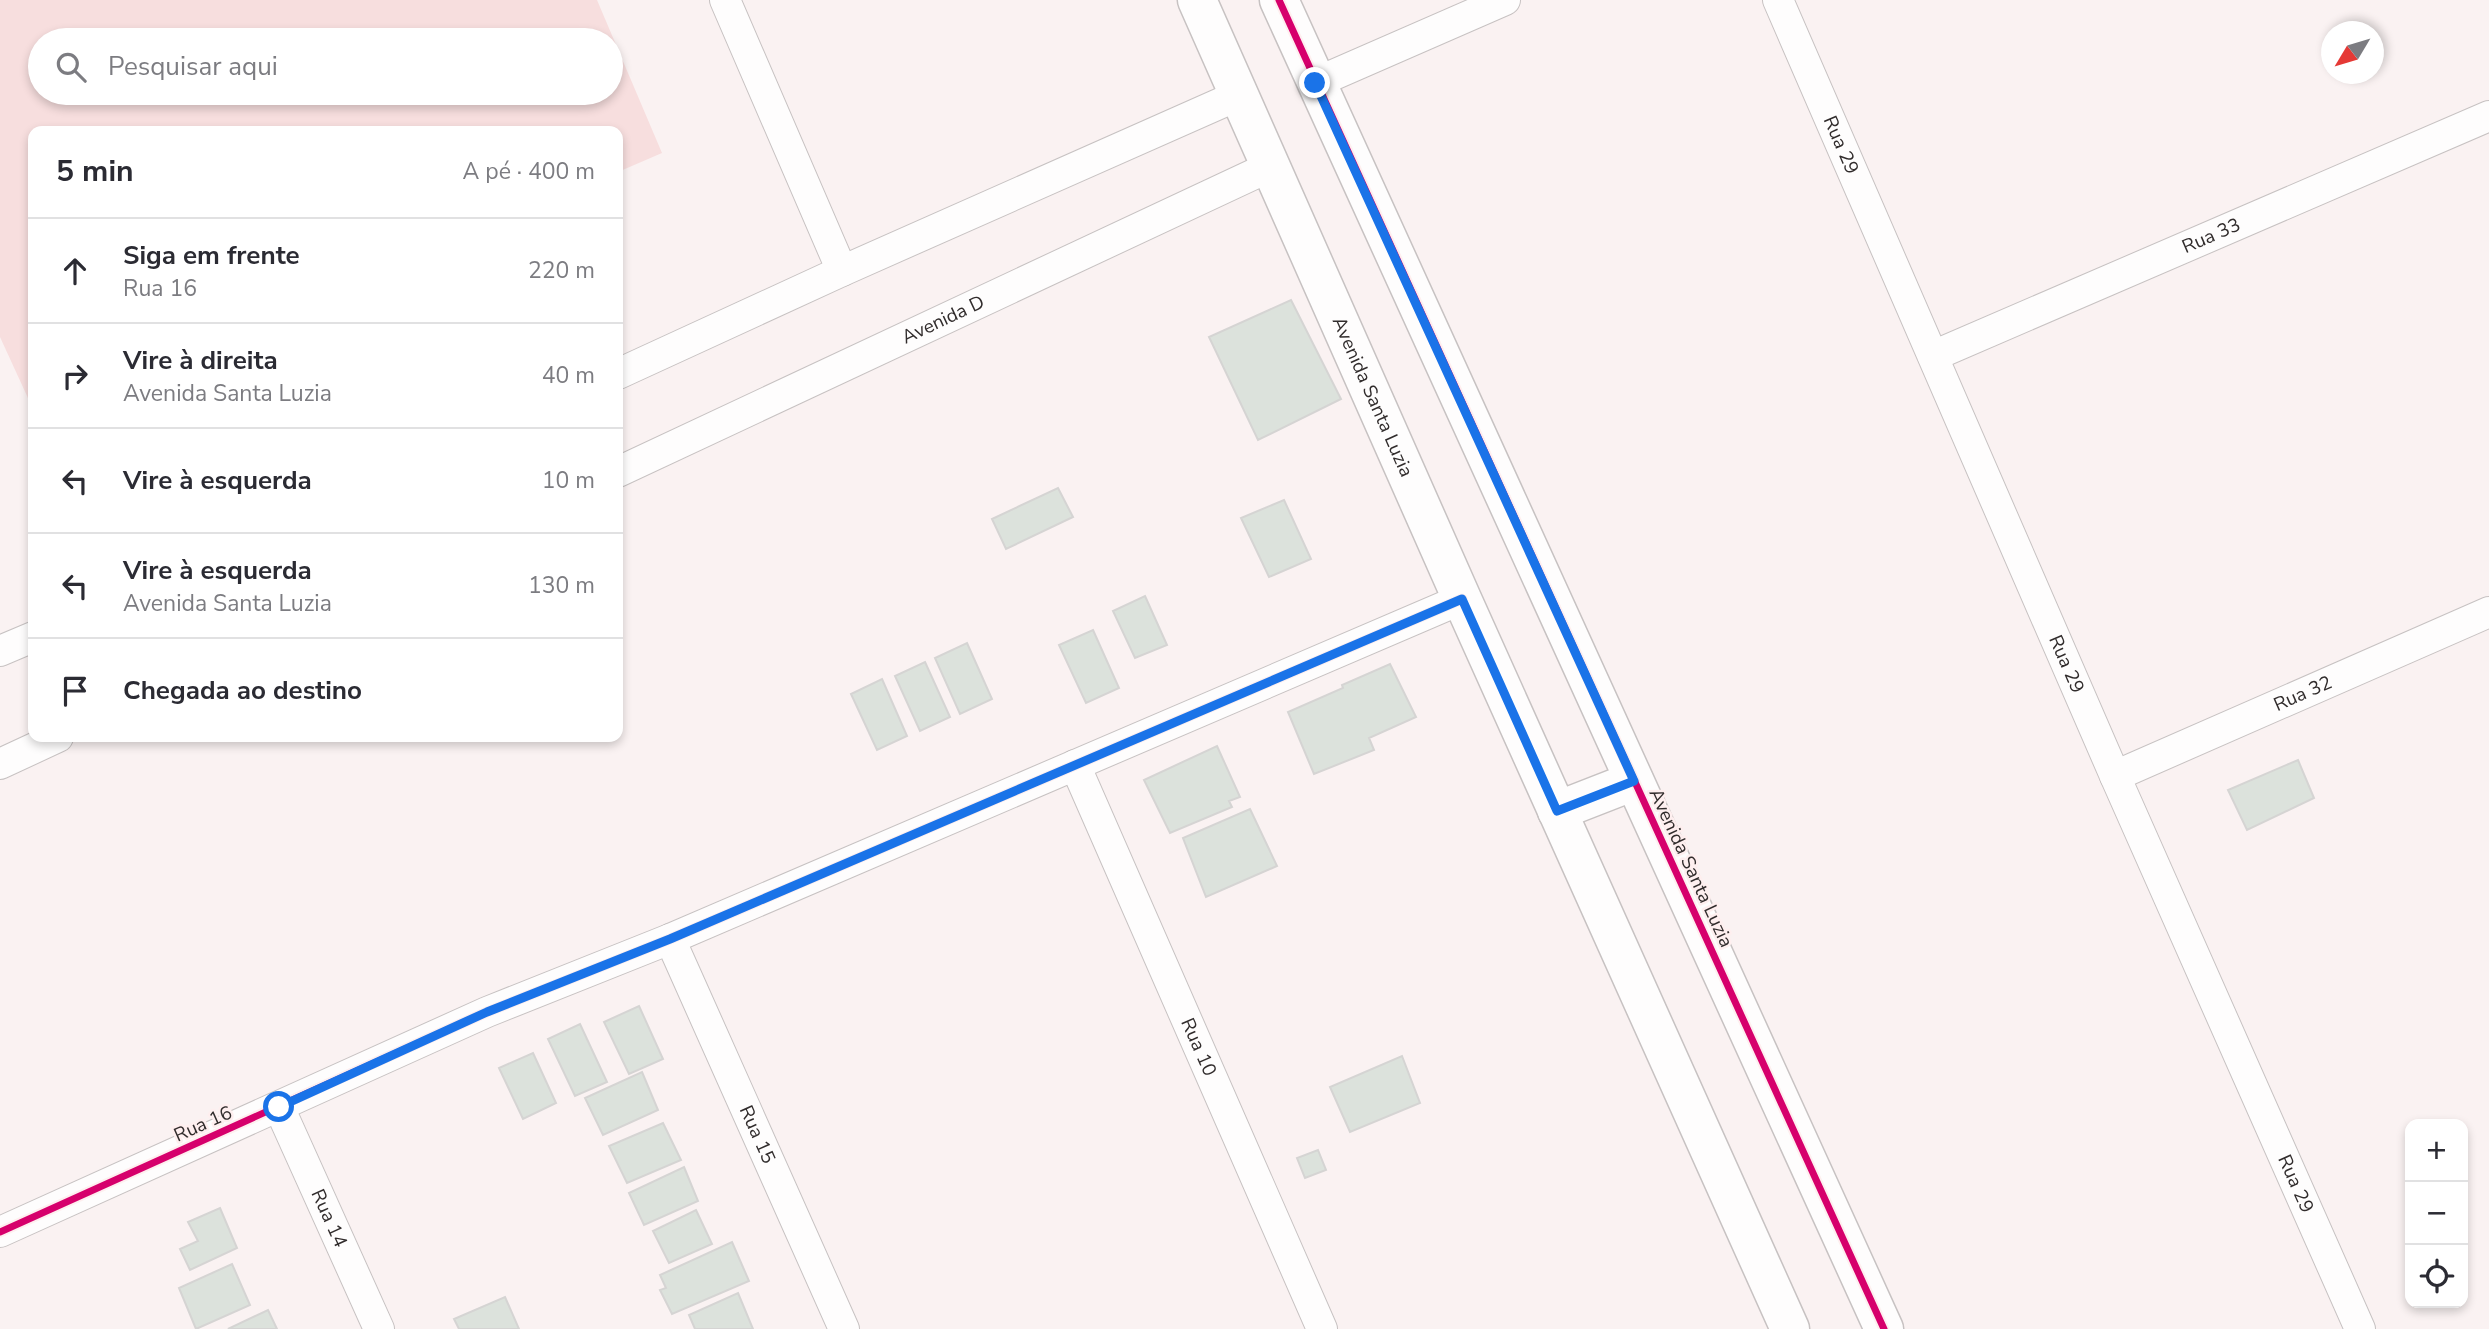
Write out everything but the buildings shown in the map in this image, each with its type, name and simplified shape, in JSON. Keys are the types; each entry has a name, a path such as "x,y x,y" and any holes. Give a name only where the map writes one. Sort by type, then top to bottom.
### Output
{"street":[{"path":"725,0 842,271"},
{"name":"Avenida Santa Luzia","path":"1197,0 1269,167 1790,1329"},
{"name":"Avenida Santa Luzia","path":"1279,0 1884,1329"},
{"path":"1315,83 1505,0"},
{"name":"Rua 29","path":"1777,0 2115,776 2360,1329"},
{"path":"623,372 842,271 1239,95"},
{"name":"Rua 33","path":"1933,356 2489,116"},
{"name":"Avenida D","path":"623,470 1269,167"},
{"name":"Rua 16","path":"0,1232 487,1012 670,939 1462,599"},
{"name":"Rua 32","path":"2115,776 2489,612"},
{"path":"0,651 28,638"},
{"path":"0,764 47,742"},
{"name":"Rua 10","path":"1076,765 1322,1329"},
{"path":"1557,811 1634,781"},
{"name":"Rua 15","path":"670,939 844,1329"},
{"name":"Rua 14","path":"279,1107 379,1329"}],"shaded area":[{"path":"0,0 597,0 609,28 28,28 28,105 623,105 623,61 662,153 623,170 623,126 28,126 28,398 0,337"}],"cycle path":[{"path":"1279,0 1884,1329"},
{"path":"0,1232 487,1012 670,939 1462,599"}],"route":[{"path":"279,1107 487,1012 670,939 1462,599 1557,811 1634,781 1315,83"}]}
